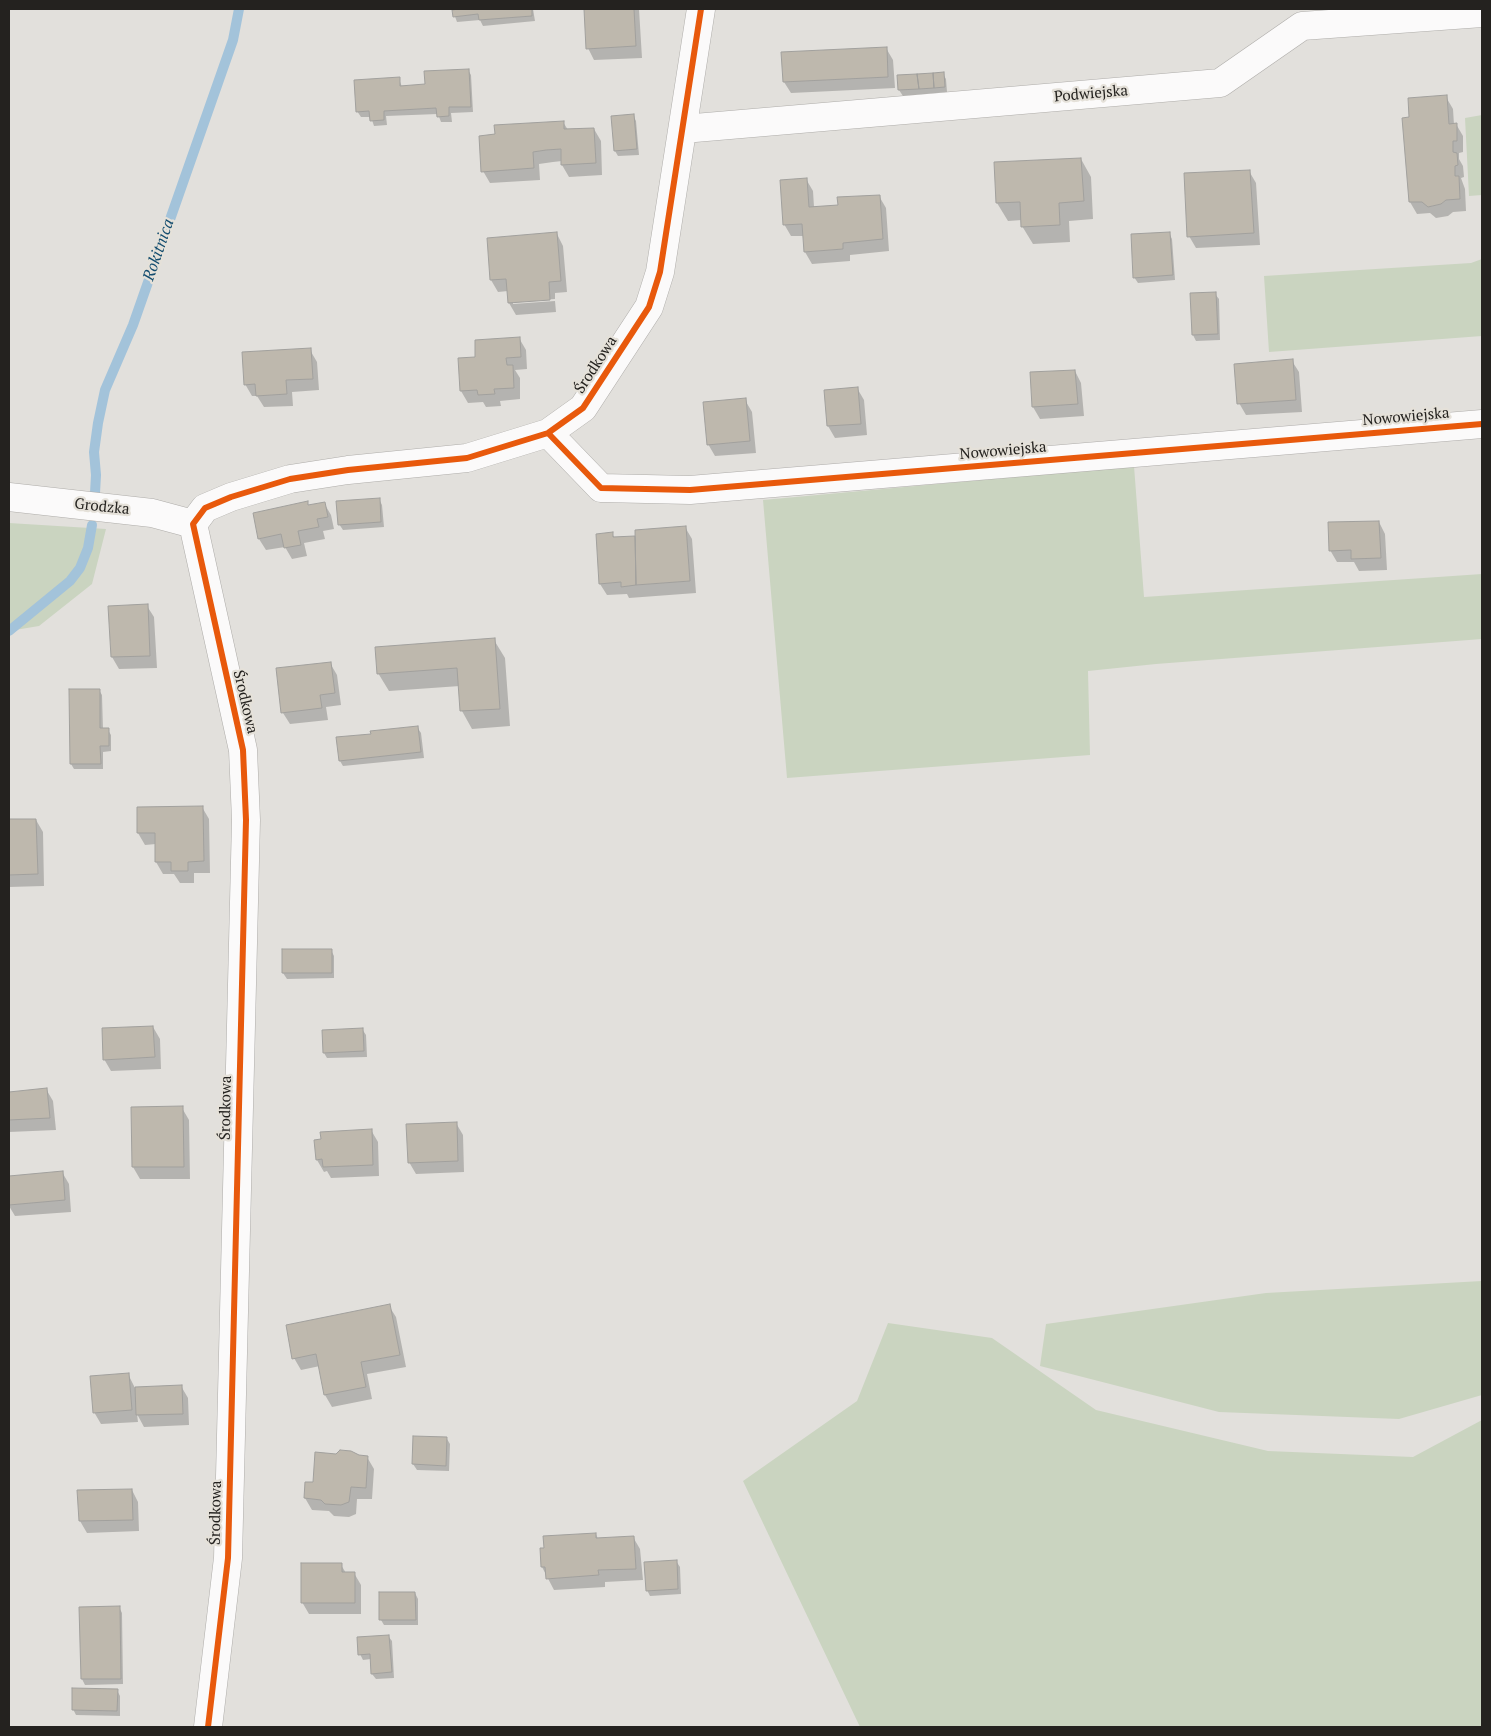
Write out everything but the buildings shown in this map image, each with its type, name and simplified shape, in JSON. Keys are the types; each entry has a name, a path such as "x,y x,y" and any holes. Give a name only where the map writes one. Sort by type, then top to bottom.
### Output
{"street":[{"name":"Środkowa","path":"208,1727 228,1558 246,820 243,750 193,524 205,508 231,497 290,480 348,470 467,458 548,433 583,408 649,307 660,272 701,9"},
{"name":"Podwiejska","path":"683,129 1220,83 1302,26 1482,13"},
{"name":"Nowowiejska","path":"548,433 601,488 690,490 1482,424"},
{"name":"Grodzka","path":"9,497 152,513 193,524"}],"green space":[{"path":"1482,115 1482,195 1469,196 1465,118"},
{"path":"1482,259 1482,336 1269,352 1264,276 1471,263"},
{"path":"1134,466 1144,597 1482,574 1482,639 1088,671 1090,755 787,778 763,500"},
{"path":"9,523 106,529 92,584 39,626 9,631"},
{"path":"1482,1281 1482,1395 1399,1419 1219,1412 1040,1366 1046,1324 1266,1293"},
{"path":"888,1323 992,1338 1096,1410 1268,1451 1413,1457 1482,1420 1482,1727 860,1727 743,1481 857,1401"}],"waterway":[{"name":"Rokitnica","path":"95,493 94,452 105,390 133,325 233,40 239,9"},
{"name":"Rokitnica","path":"9,631 70,581 80,568 88,548 92,525"}],"cycle path":[{"path":"208,1727 228,1558 246,820 243,750 193,524 205,508 231,497 290,479 348,470 467,458 548,433 583,408 649,307 660,272 701,9"},
{"path":"548,433 601,488 690,490 1482,424"}]}
